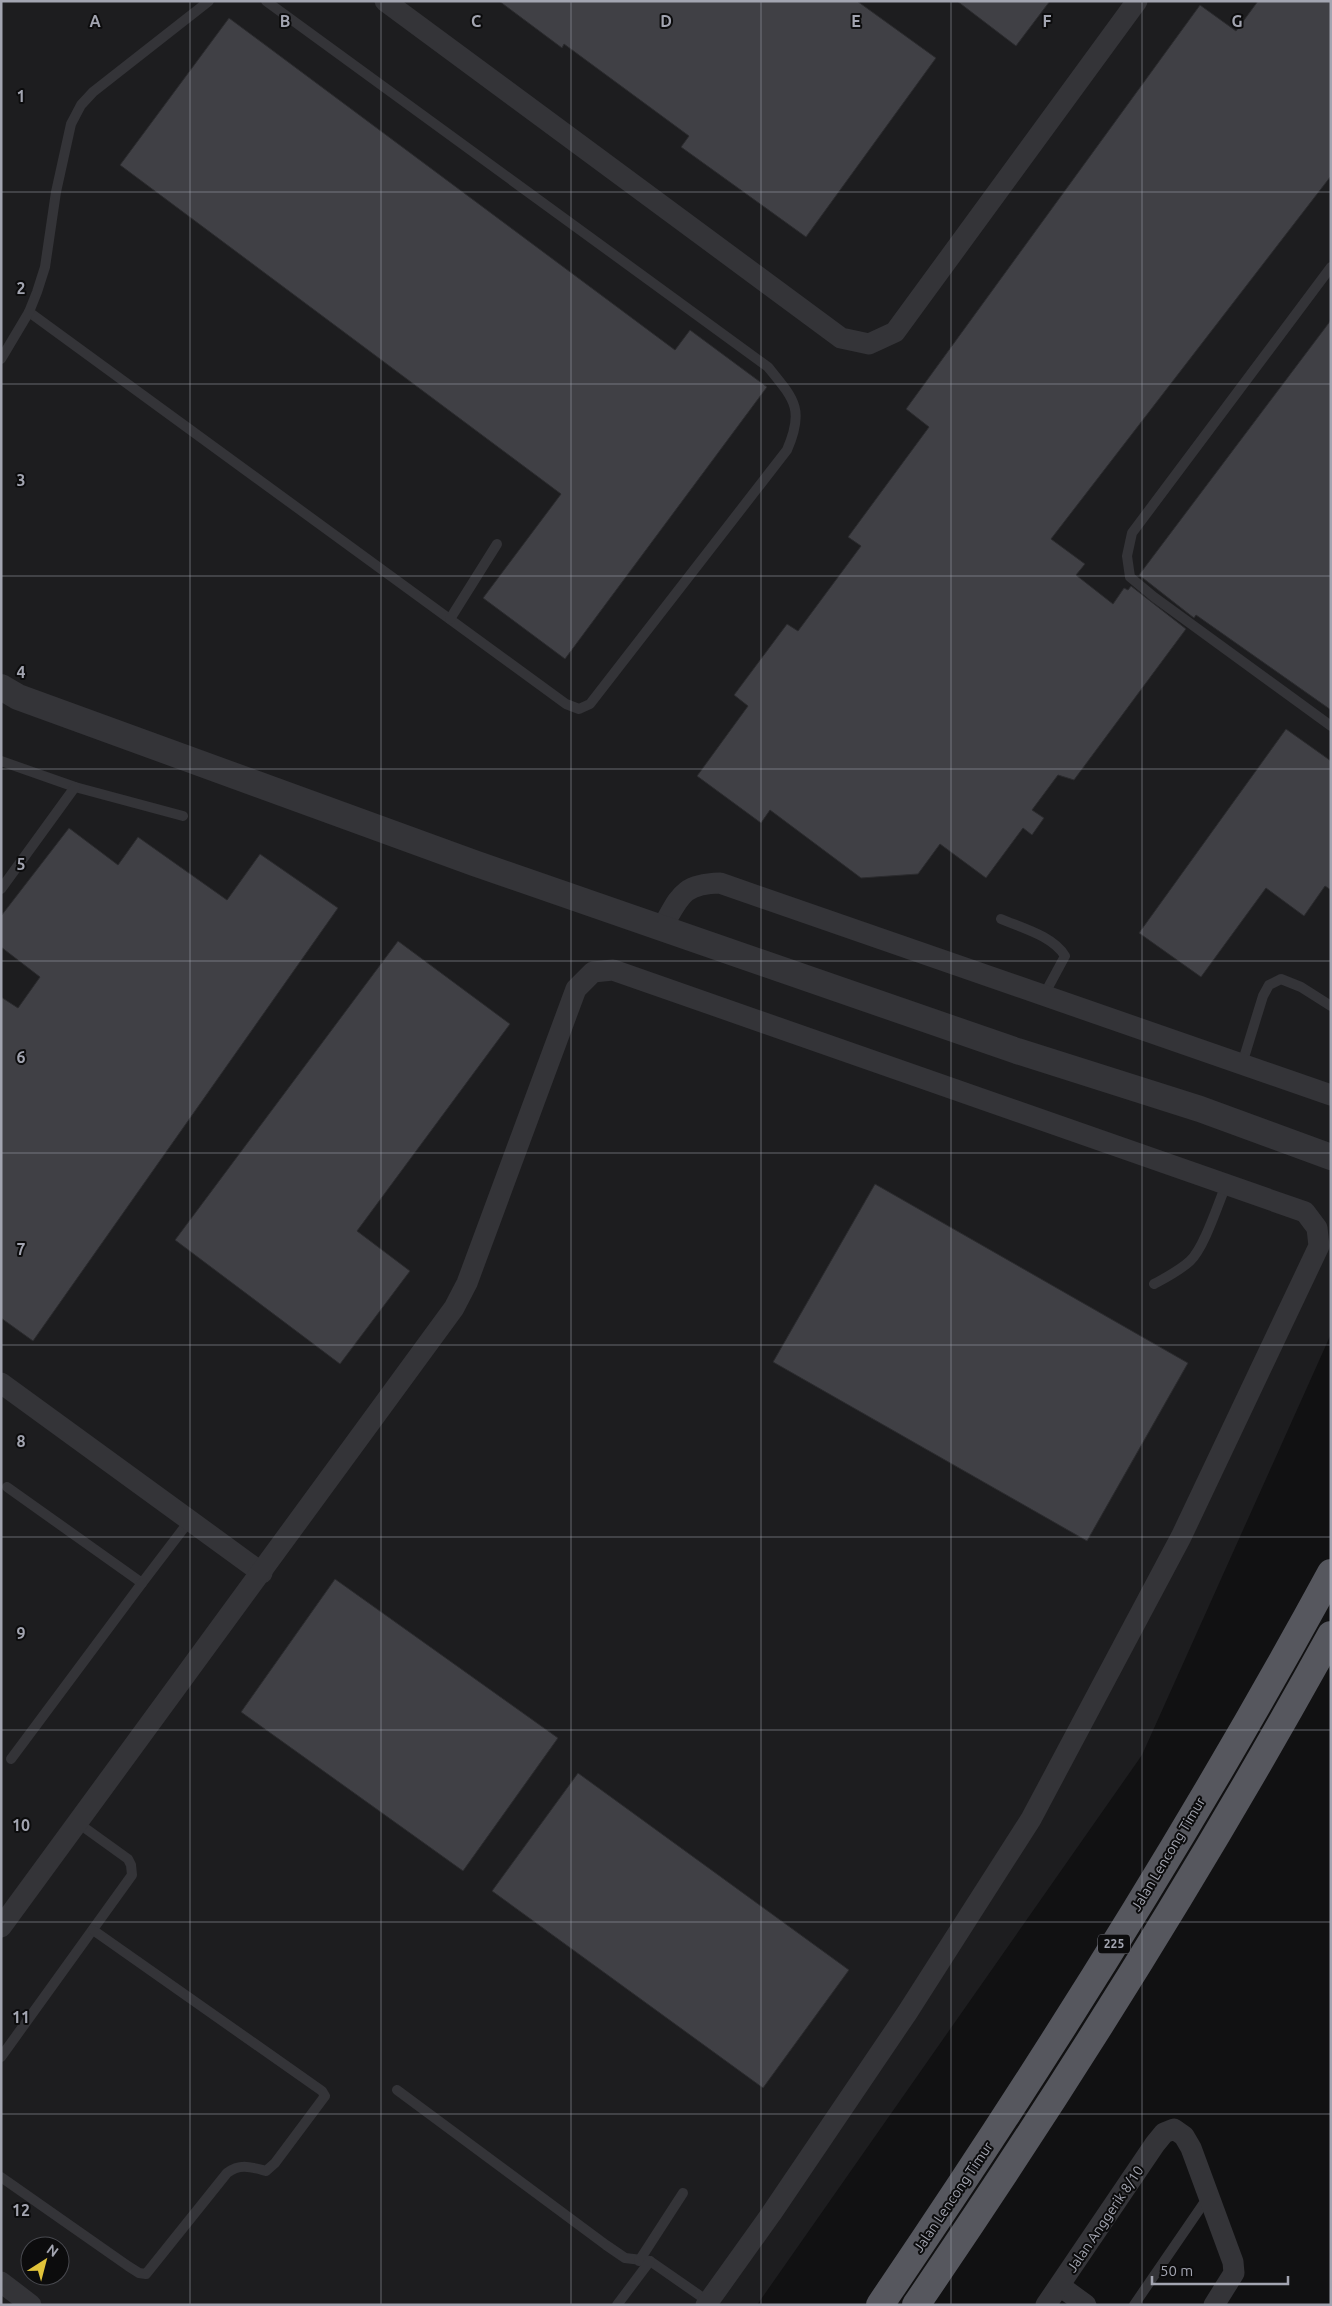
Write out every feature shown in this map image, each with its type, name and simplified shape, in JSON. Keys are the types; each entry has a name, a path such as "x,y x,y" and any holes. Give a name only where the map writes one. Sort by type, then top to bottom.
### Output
{"highway":[{"name":"Jalan Lencong Timur","path":"880,2305 971,2171 1138,1906 1225,1760 1331,1573"},
{"name":"Jalan Lencong Timur","path":"916,2305 973,2221 1124,1988 1331,1635"}],"street":[{"path":"385,1 841,338 870,344 895,332 1137,1"},
{"path":"1,687 18,697 474,863 1017,1051 1200,1109 1331,1157"},
{"path":"661,929 685,891 700,883 720,883 1331,1095"},
{"path":"1,1928 454,1308 467,1283 576,989 593,972 612,970 1305,1212 1317,1228 1319,1246 1181,1537 1030,1818 906,2013 771,2214 708,2303"},
{"path":"1,1383 262,1572"},
{"name":"Jalan Anggerik 8/10","path":"1046,2305 1164,2133 1174,2129 1184,2136 1191,2148 1208,2197"},
{"path":"1208,2197 1233,2262 1234,2273 1214,2305"},
{"path":"1,2282 31,2305"},
{"path":"1060,2286 1086,2305"}],"lane":[{"path":"1,360 29,312 45,267 56,192 71,124 81,105 93,92 209,1"},
{"path":"29,312 566,704 579,709 590,704 787,450 796,429 796,409 787,391 768,367 266,1"},
{"path":"1331,267 1132,533 1127,556 1130,577 1154,597 1331,726"},
{"path":"450,620 497,544"},
{"path":"1,761 75,787 183,816"},
{"path":"1,888 75,787"},
{"path":"1001,919 1060,947 1065,956 1044,995"},
{"path":"1242,1064 1263,996 1269,985 1281,979 1301,987 1331,1006"},
{"path":"1154,1284 1175,1273 1192,1260 1226,1185"},
{"path":"7,1487 142,1583"},
{"path":"11,1759 190,1520"},
{"path":"1,2057 132,1875 128,1859 78,1823"},
{"path":"1,2177 139,2274 146,2274 227,2173 234,2168 244,2165 266,2171 275,2163 325,2096 322,2091 93,1930"},
{"path":"397,2090 606,2245 625,2258 645,2261 708,2303"},
{"path":"617,2305 645,2261 683,2193"},
{"path":"1134,2305 1208,2197"}],"shaded area":[{"path":"1,1 1331,1 1331,1334 1142,1755 757,2305 1,2305"}],"building":[{"path":"499,1 857,1 936,58 806,237 681,147 689,136 564,44 562,48"},
{"path":"957,1 1050,1 1016,46"},
{"path":"1258,1 1331,1 1331,176 1051,539 1085,564 1076,575 1113,604 1124,588 1128,590 1131,586 1186,629 1074,780 1058,775 1032,810 1044,818 1032,835 1023,828 986,878 940,844 918,874 861,878 770,810 761,823 697,776 748,706 734,695 787,624 798,631 861,546 848,537 929,427 906,409 1200,5 1236,31"},
{"path":"229,18 675,350 690,330 767,387 565,659 483,598 561,494 120,165"},
{"path":"1331,320 1331,710 1196,615 1194,618 1139,575"},
{"path":"1286,729 1331,761 1331,890 1325,886 1304,916 1266,888 1201,977 1139,933"},
{"path":"69,828 118,865 138,837 227,900 260,854 338,908 33,1341 1,1318 1,997 18,1008 40,977 1,947 1,916"},
{"path":"398,941 510,1024 357,1231 410,1271 340,1364 175,1240"},
{"path":"875,1184 1188,1363 1087,1541 773,1362"},
{"path":"335,1579 558,1738 463,1871 241,1712"},
{"path":"578,1773 849,1970 763,2088 492,1891"}]}
